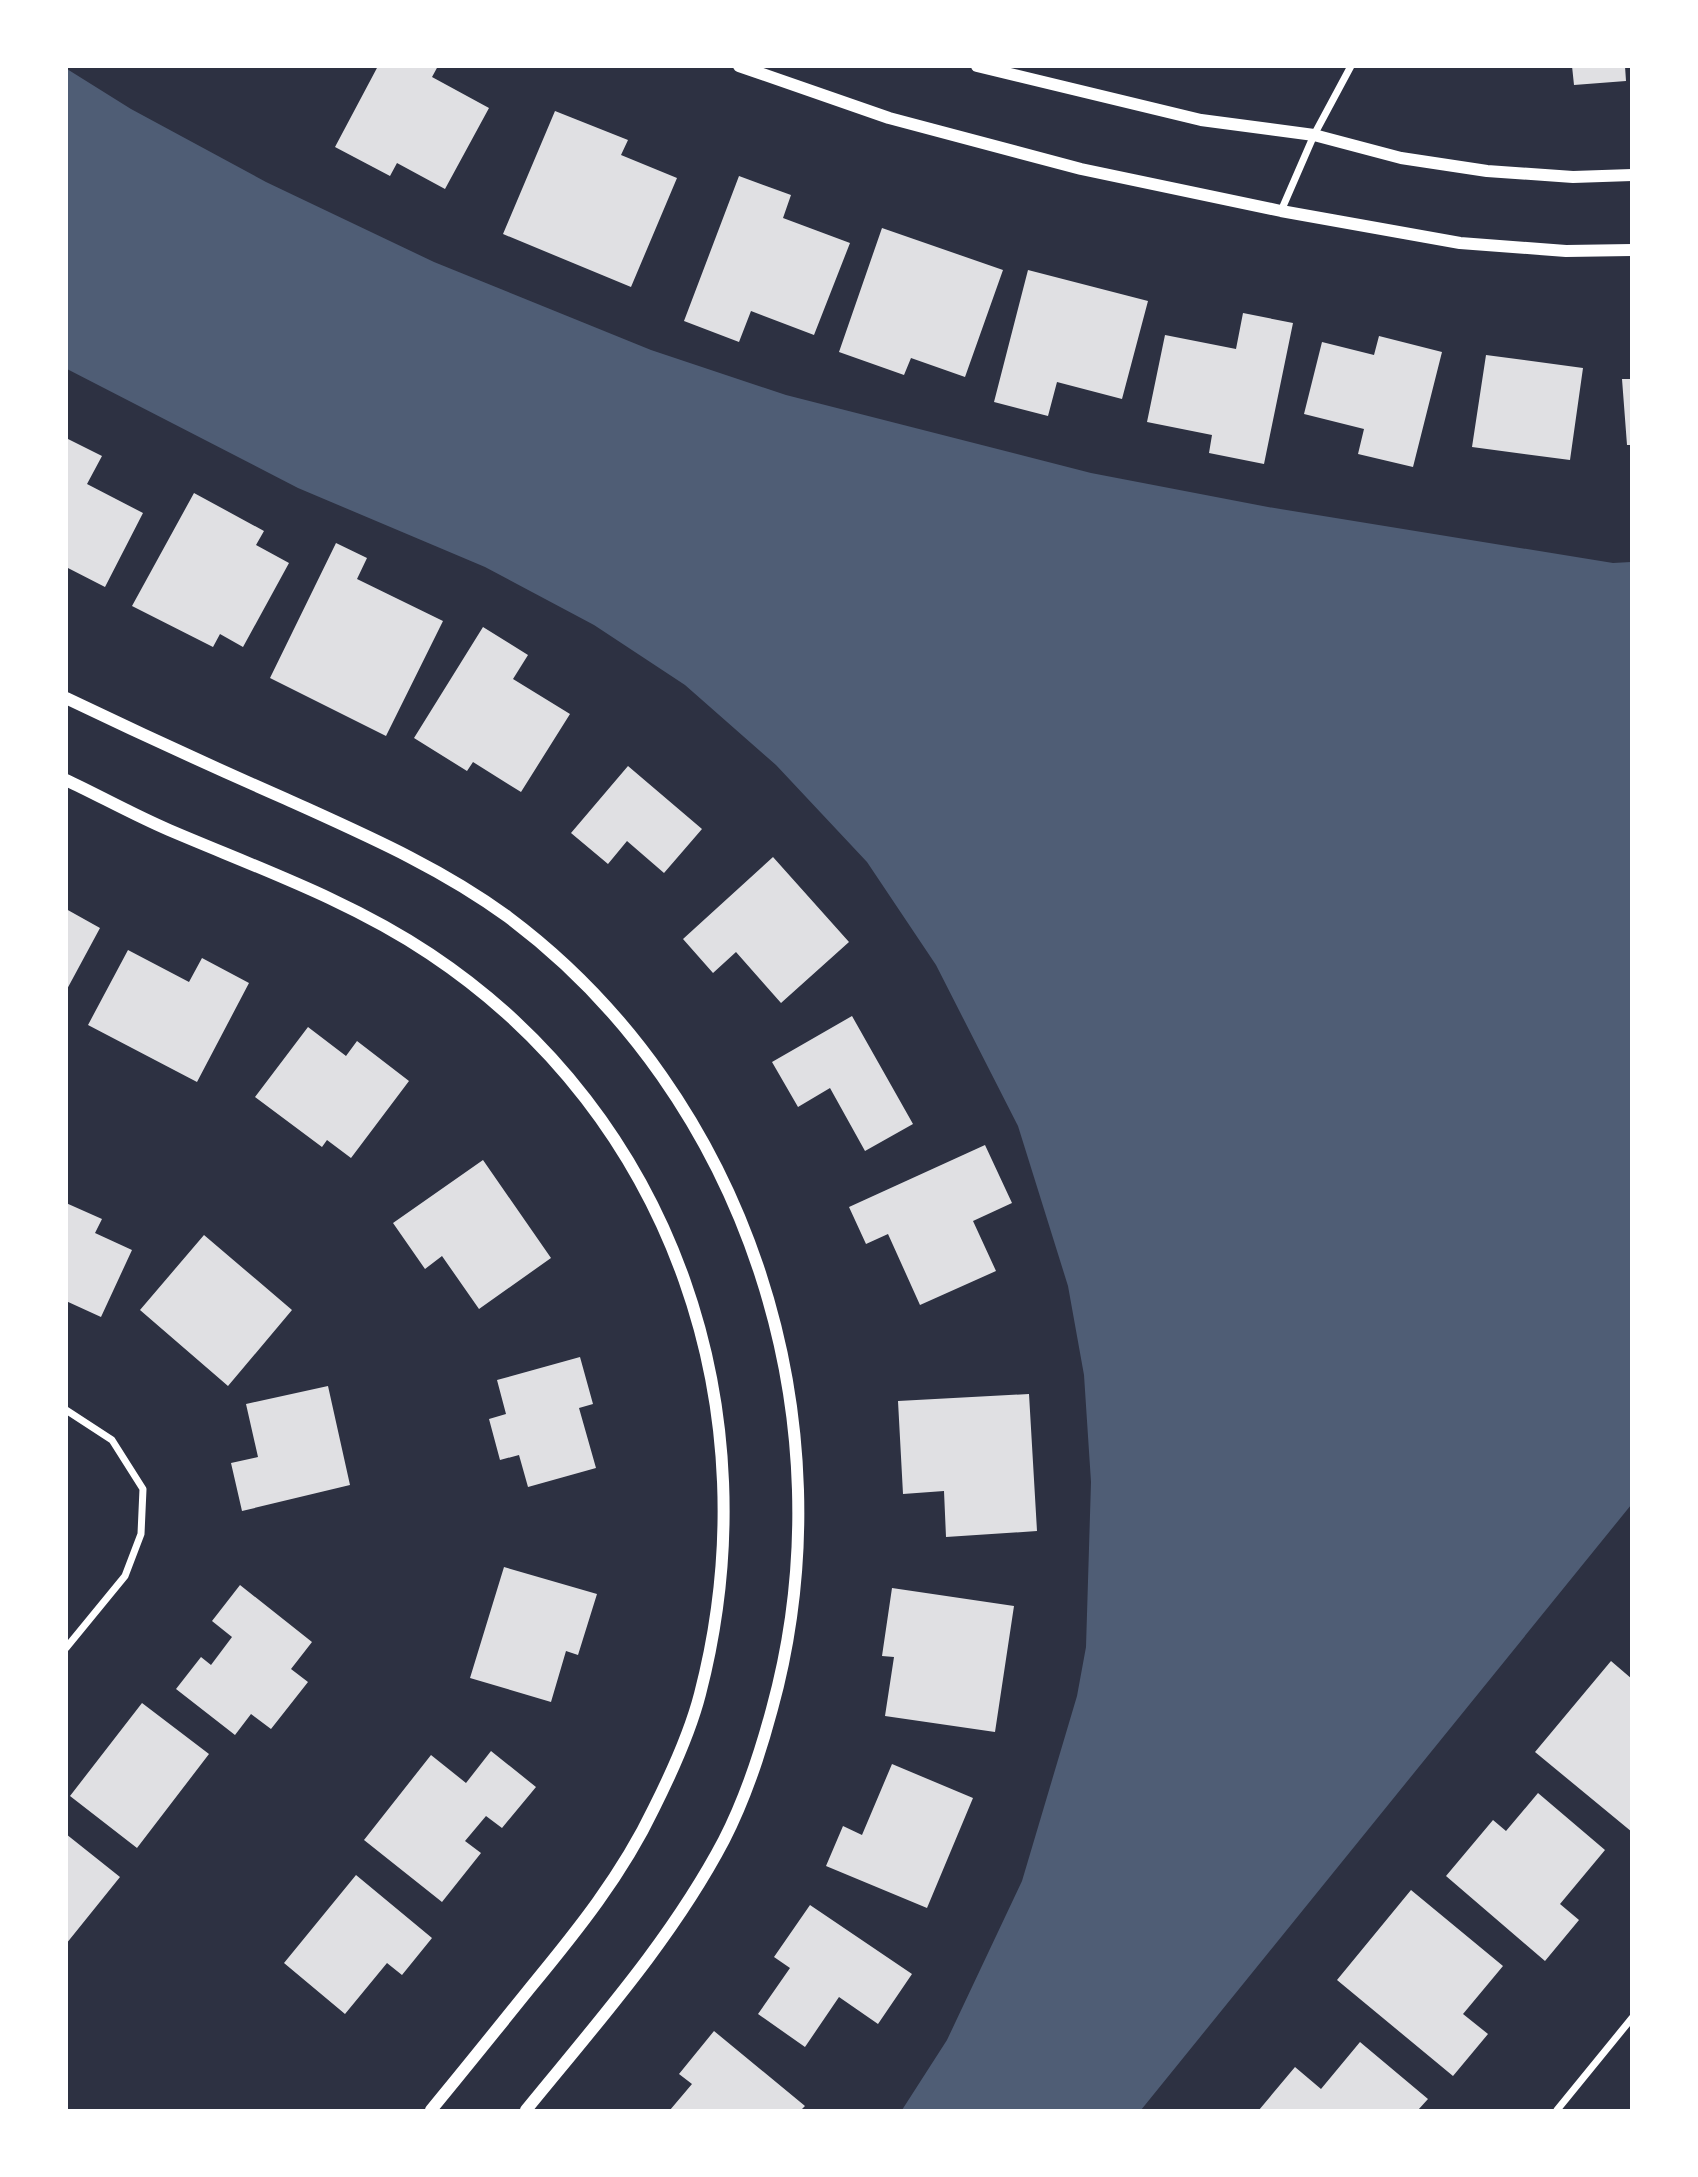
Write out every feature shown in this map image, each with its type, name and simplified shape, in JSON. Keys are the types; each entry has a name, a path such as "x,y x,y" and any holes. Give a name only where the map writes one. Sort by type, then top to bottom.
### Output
{"street":[{"path":"738,66 902,121 1081,169 1280,211 1460,243 1566,251 1632,250"},
{"path":"977,66 1201,120 1314,135 1401,158 1487,172 1573,177 1632,175"},
{"path":"1280,211 1314,135 1351,66"},
{"path":"66,698 155,741 382,842 447,877 508,918 574,974 616,1018 662,1076 723,1181 755,1255 775,1320 790,1386 798,1458 799,1530 796,1578 782,1673 763,1742 724,1839 671,1928 526,2110"},
{"path":"66,780 163,827 321,893 377,922 431,955 482,993 529,1036 578,1089 620,1147 655,1210 679,1265 706,1345 719,1415 724,1474 723,1558 715,1629 699,1698 687,1732 653,1811 624,1864 597,1904 431,2110"},
{"path":"66,1410 113,1440 142,1489 141,1534 125,1576 66,1648"},
{"path":"1557,2110 1632,2018"}],"water":[{"path":"67,69 131,109 266,182 434,262 651,350 786,395 1091,473 1268,507 1613,563 1631,562 1631,1505 1141,2110 902,2110 947,2040 1022,1881 1077,1696 1086,1647 1091,1482 1084,1375 1068,1286 1018,1126 936,965 867,862 776,765 685,685 594,625 485,567 298,488 67,369"}],"building":[{"path":"378,66 438,66 432,77 489,108 445,189 397,163 390,176 335,147"},
{"path":"1572,66 1625,66 1626,81 1574,85"},
{"path":"555,111 628,140 621,155 677,178 631,287 503,234"},
{"path":"739,176 791,195 783,218 850,243 814,335 751,311 739,342 684,321"},
{"path":"882,228 1003,270 965,377 911,358 904,375 839,352"},
{"path":"1028,270 1148,301 1122,399 1057,382 1048,416 994,402"},
{"path":"1243,313 1293,323 1264,464 1209,453 1212,435 1147,422 1165,335 1236,349"},
{"path":"1379,336 1442,352 1413,467 1358,454 1364,429 1304,414 1322,342 1374,355"},
{"path":"1486,355 1583,368 1570,460 1472,447"},
{"path":"1622,379 1632,379 1632,445 1627,445"},
{"path":"66,438 102,456 87,484 143,513 105,587 66,567"},
{"path":"194,493 264,531 256,545 289,563 243,647 220,634 213,647 132,606"},
{"path":"336,543 367,558 357,579 443,621 386,736 270,678"},
{"path":"483,627 528,655 513,679 570,714 521,792 473,762 467,771 414,738"},
{"path":"628,766 702,829 664,873 627,841 608,864 571,833"},
{"path":"773,857 849,942 781,1003 736,952 713,973 683,939"},
{"path":"66,909 100,928 66,991"},
{"path":"128,950 189,982 202,958 249,983 197,1082 88,1025"},
{"path":"852,1016 913,1124 865,1151 830,1088 798,1107 772,1062"},
{"path":"308,1027 346,1056 357,1041 409,1081 351,1158 327,1140 322,1147 255,1097"},
{"path":"985,1145 1012,1203 973,1221 996,1271 920,1305 888,1234 866,1244 849,1207"},
{"path":"483,1160 551,1258 479,1309 442,1256 425,1269 393,1223"},
{"path":"66,1203 102,1219 95,1233 132,1250 101,1317 66,1301"},
{"path":"204,1235 292,1310 228,1386 140,1310"},
{"path":"580,1357 593,1404 579,1408 596,1468 528,1487 519,1455 500,1460 489,1419 506,1414 497,1380"},
{"path":"328,1386 350,1485 242,1511 231,1463 258,1457 246,1404"},
{"path":"1029,1394 1037,1531 946,1537 944,1491 903,1494 898,1401"},
{"path":"504,1567 597,1594 578,1655 566,1651 551,1702 470,1678"},
{"path":"240,1585 312,1642 291,1669 308,1682 271,1729 251,1714 235,1735 176,1689 201,1657 211,1665 232,1637 212,1621"},
{"path":"892,1588 1014,1606 995,1732 885,1716 894,1657 882,1656"},
{"path":"1611,1661 1632,1679 1632,1832 1535,1752"},
{"path":"142,1703 209,1754 137,1848 70,1796"},
{"path":"491,1751 536,1787 502,1828 486,1816 465,1841 481,1853 442,1902 364,1840 431,1755 466,1783"},
{"path":"892,1764 973,1798 927,1908 826,1866 843,1826 862,1835"},
{"path":"1538,1793 1605,1850 1560,1904 1579,1920 1545,1961 1446,1876 1493,1820 1506,1831"},
{"path":"66,1834 120,1877 66,1944"},
{"path":"356,1875 432,1938 402,1975 387,1963 345,2014 284,1963"},
{"path":"1411,1890 1503,1966 1463,2014 1488,2034 1453,2076 1337,1980"},
{"path":"810,1905 912,1974 878,2024 839,1997 805,2047 758,2014 790,1968 774,1957"},
{"path":"714,2031 805,2106 801,2110 670,2110 692,2084 679,2074"},
{"path":"1360,2042 1428,2099 1418,2110 1259,2110 1295,2067 1321,2089"}]}
